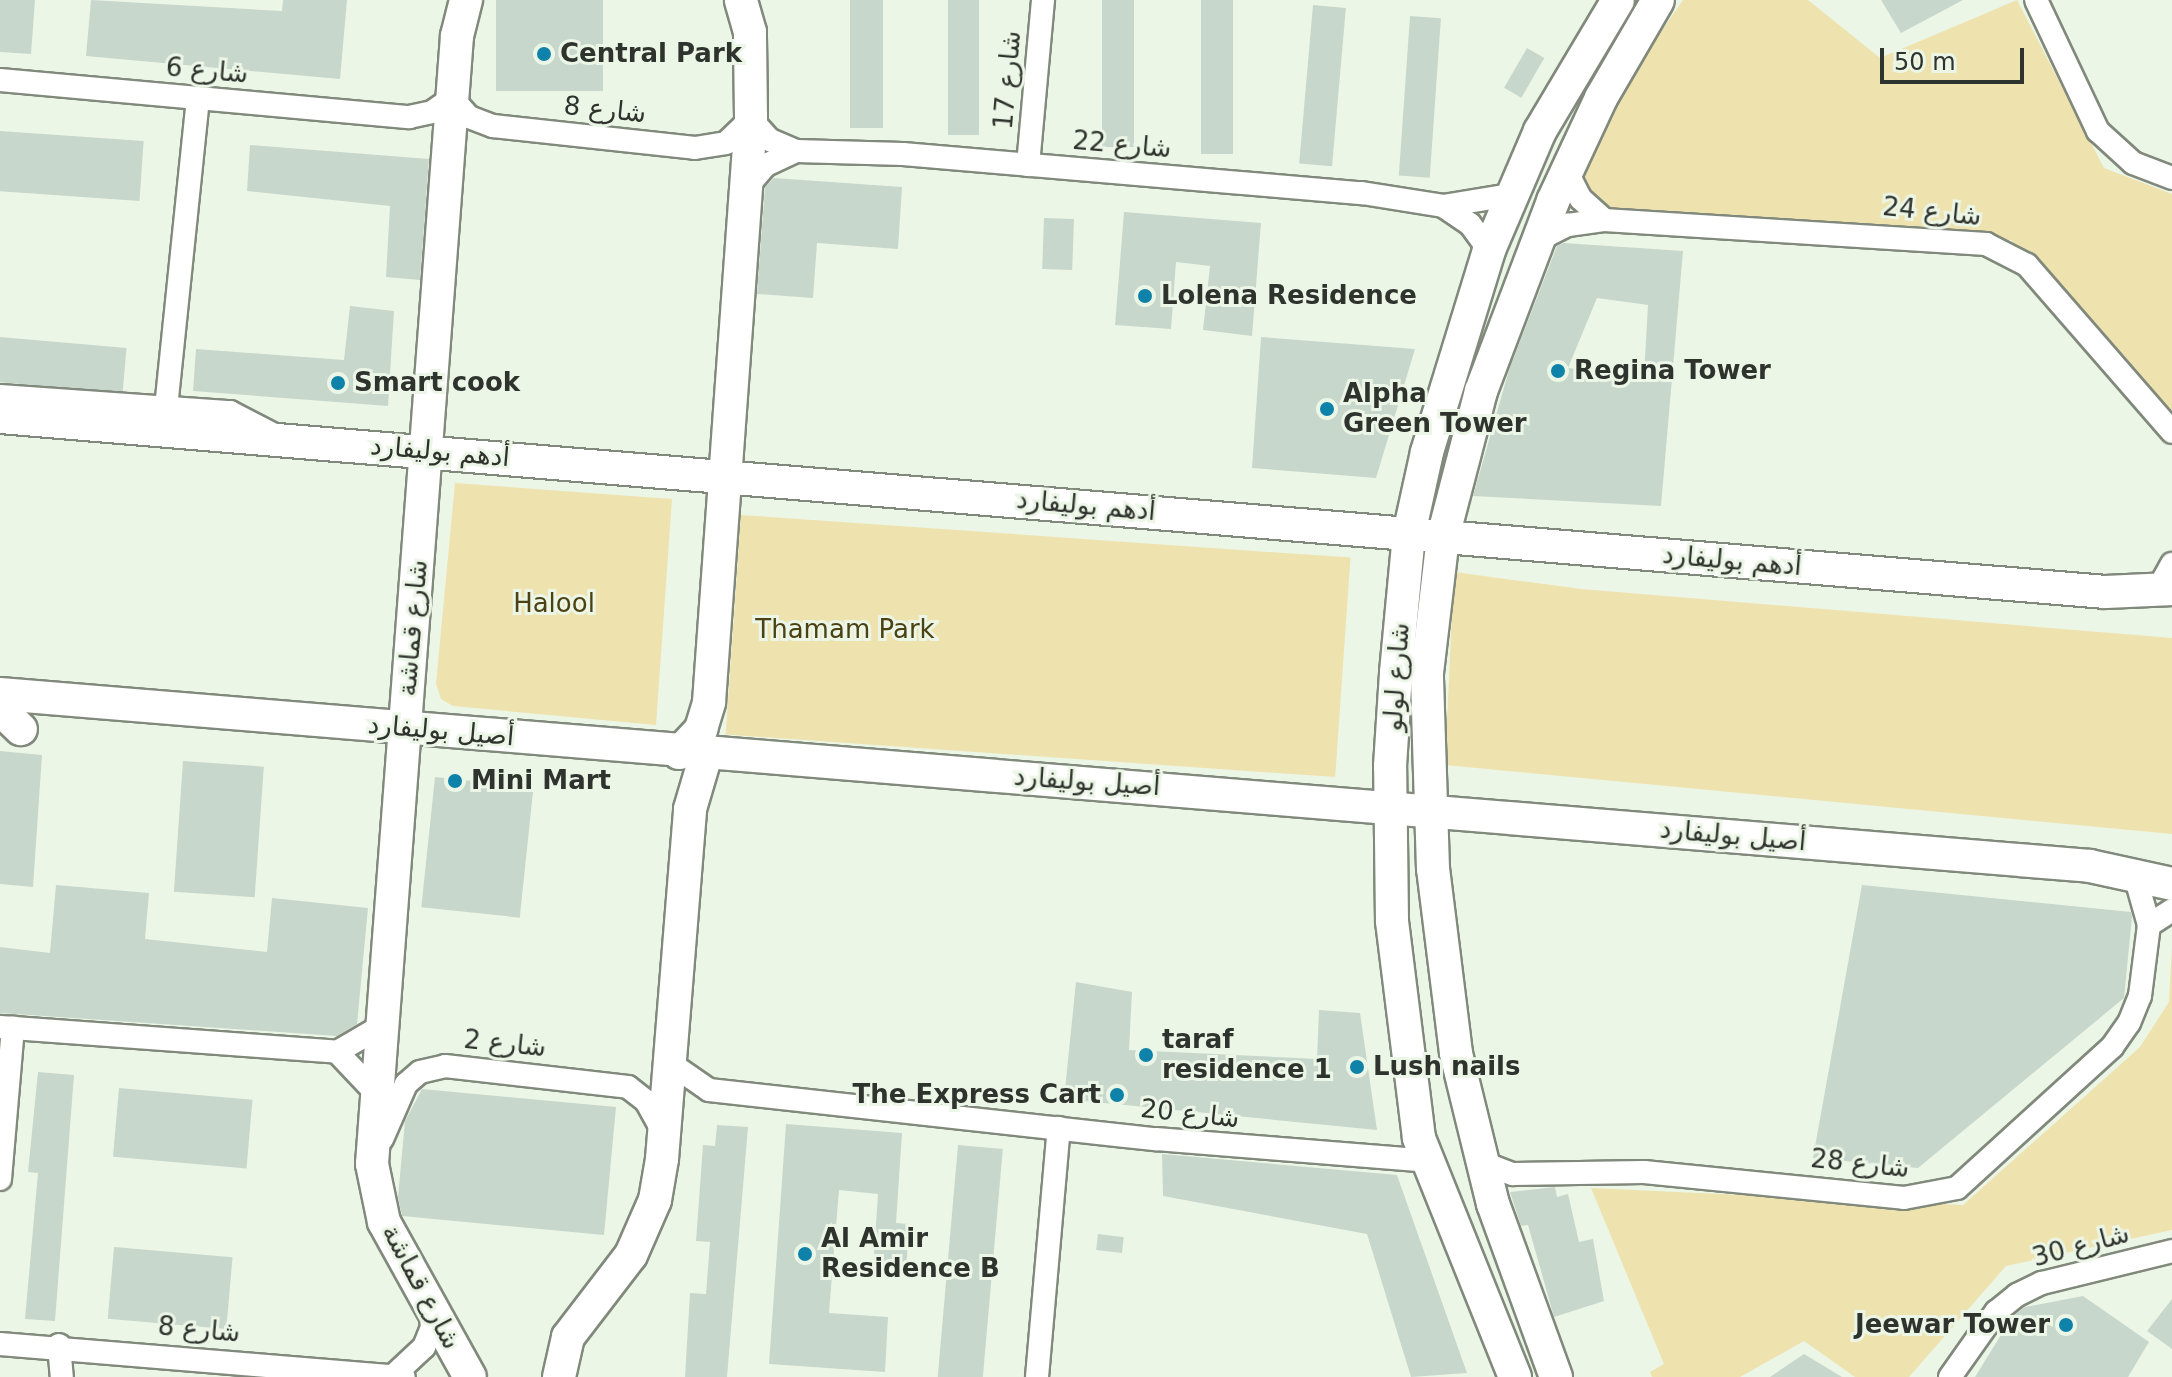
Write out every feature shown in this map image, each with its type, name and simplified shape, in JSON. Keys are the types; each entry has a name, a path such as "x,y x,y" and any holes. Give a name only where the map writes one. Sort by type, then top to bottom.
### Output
{"street":[{"name":"شارع قماشة","path":"466,0 448,146 372,1164 384,1222 470,1377"},
{"path":"559,1377 575,1325 620,1273 641,1238 655,1200 665,1125 692,754 709,702 751,119 750,32 741,0"},
{"name":"شارع 17","path":"1028,165 1043,0"},
{"name":"شارع لولو","path":"1505,1369 1427,1161 1417,1126 1416,1080 1397,975 1391,807 1396,672 1409,534 1427,452 1489,250 1511,195 1554,107 1618,0"},
{"name":"شارع لولو","path":"1556,1377 1493,1204 1481,1162 1449,1007 1429,810 1427,673 1443,537 1477,403 1536,241 1601,98 1658,0"},
{"path":"2036,0 2098,131 2133,163 2172,178"},
{"name":"شارع 6","path":"0,80 409,117 432,112 452,98"},
{"name":"شارع 8","path":"452,98 469,117 493,126 695,148 726,143 751,119"},
{"path":"166,408 198,99"},
{"path":"409,117 448,146"},
{"name":"شارع 22","path":"751,119 770,140 796,151 1028,165 1362,193 1443,206 1511,195"},
{"path":"745,189 766,165 796,151"},
{"path":"1567,172 1581,199 1604,220"},
{"name":"شارع 22","path":"1443,206 1470,224 1489,250"},
{"name":"شارع 24","path":"1536,241 1568,225 1604,220 1889,234 1986,244 2008,252 2043,282 2172,432"},
{"path":"6,403 166,408 245,416 280,438"},
{"name":"أدهم بوليفارد","path":"6,403 47,420 2105,592 2167,581"},
{"name":"أصيل بوليفارد","path":"0,694 692,754 1109,783 1429,810 2134,872 2172,884"},
{"path":"1081,808 1109,783"},
{"name":"شارع 28","path":"1481,1162 1513,1174 1644,1172 1904,1198 1940,1195 1972,1177 2112,1047 2140,996 2149,925 2134,872"},
{"path":"2149,925 2172,910"},
{"path":"0,1179 6,1027 337,1052 380,1027"},
{"path":"337,1052 375,1092"},
{"name":"شارع 20","path":"670,1063 709,1090 1059,1128 1427,1161"},
{"name":"شارع 2","path":"372,1164 401,1091 412,1077 437,1066 621,1085 646,1101 665,1125"},
{"path":"665,1125 709,1090"},
{"path":"1037,1377 1059,1128"},
{"path":"1493,1204 1513,1174"},
{"name":"شارع 30","path":"1950,1377 1996,1312 2017,1295 2042,1283 2172,1251"},
{"name":"شارع 8","path":"0,1344 59,1345 182,1367 399,1376 424,1347 432,1327 430,1305"},
{"path":"59,1345 62,1377"}],"green space":[{"path":"1683,0 1808,0 1880,58 2017,0 2104,168 2172,194 2172,416 2011,240 1604,220 1581,179 1584,143"},
{"name":"Halool","path":"455,483 672,499 656,725 453,706 441,699 436,684"},
{"name":"Thamam Park","path":"741,515 1351,558 1335,777 726,734"},
{"path":"1454,572 1581,589 2172,638 2172,834 1445,765"},
{"path":"2172,946 2172,1230 2006,1266 1909,1377 1855,1377 1804,1341 1740,1377 1652,1377 1650,1372 1664,1364 1591,1188 1963,1205 2140,1047 2169,1002"}],"building":[{"path":"0,0 35,0 31,54 0,52"},
{"path":"91,0 282,11 283,0 347,0 340,79 86,56"},
{"name":"Central Park","path":"496,0 603,0 603,91 496,91"},
{"path":"850,0 883,0 883,128 850,128"},
{"path":"948,0 979,0 979,135 948,135"},
{"path":"1102,0 1134,0 1134,147 1102,147"},
{"path":"1201,0 1233,0 1233,154 1201,154"},
{"path":"1881,0 1963,0 1901,33"},
{"path":"1313,5 1346,8 1332,166 1299,163"},
{"path":"1410,16 1441,18 1430,178 1399,176"},
{"path":"1527,48 1544,58 1521,98 1504,88"},
{"path":"0,131 144,141 139,201 0,191"},
{"path":"250,145 429,159 420,280 386,277 390,206 247,191"},
{"path":"774,178 902,187 898,249 817,243 813,298 757,294 765,187"},
{"name":"Lolena Residence","path":"1124,212 1261,223 1252,336 1203,330 1210,266 1176,262 1171,329 1115,325"},
{"path":"1044,218 1074,219 1072,270 1042,269"},
{"name":"Regina Tower","path":"1564,243 1683,251 1661,506 1473,496 1509,370 1557,246","holes":["1597,298 1648,305 1644,375 1568,368"]},
{"path":"350,306 394,311 388,406 193,391 196,349 344,360"},
{"path":"0,337 127,348 123,393 0,382"},
{"name":"Alpha Green Tower","path":"1261,337 1415,349 1376,478 1252,468"},
{"path":"0,751 42,755 33,887 0,884"},
{"path":"183,761 264,767 255,897 174,892"},
{"path":"435,777 533,787 520,918 421,907"},
{"path":"56,885 149,893 145,939 267,952 272,898 368,908 357,1024 337,1036 0,1013 0,947 50,953"},
{"path":"1862,885 2131,912 2132,917 2124,998 1918,1168 1813,1158"},
{"name":"taraf residence 1","path":"1076,982 1132,992 1129,1050 1317,1059 1319,1010 1360,1013 1377,1130 1064,1099"},
{"path":"38,1072 74,1075 55,1321 25,1319 38,1173 28,1172"},
{"path":"119,1088 252,1100 246,1168 113,1157"},
{"path":"422,1089 616,1107 604,1235 402,1216 398,1197 405,1121"},
{"name":"Al Amir Residence B","path":"786,1124 902,1133 896,1223 909,1224 906,1272 873,1270 878,1194 839,1190 829,1313 888,1317 885,1372 769,1364"},
{"path":"717,1125 748,1127 727,1377 685,1377 690,1293 706,1294 710,1242 696,1241 703,1145 715,1146"},
{"path":"958,1145 1003,1149 983,1377 938,1377"},
{"path":"1162,1154 1397,1175 1467,1373 1411,1377 1367,1234 1163,1196"},
{"path":"1555,1187 1557,1197 1568,1194 1579,1242 1593,1239 1604,1301 1554,1317 1528,1225 1521,1226 1510,1192"},
{"path":"1098,1234 1124,1237 1122,1253 1096,1250"},
{"path":"114,1247 233,1257 226,1329 108,1319"},
{"name":"Jeewar Tower","path":"2083,1296 2149,1342 2128,1377 1975,1377 2012,1317 2025,1307"},
{"path":"2172,1299 2172,1349 2147,1331"},
{"path":"1804,1354 1842,1377 1770,1377"}],"place":[{"name":"Central Park","path":"544,54"},
{"name":"Lolena Residence","path":"1145,296"},
{"name":"Regina Tower","path":"1558,371"},
{"name":"Smart cook","path":"338,383"},
{"name":"Alpha Green Tower","path":"1327,409"},
{"name":"Mini Mart","path":"455,781"},
{"name":"taraf residence 1","path":"1146,1055"},
{"name":"Lush nails","path":"1357,1067"},
{"name":"The Express Cart","path":"1117,1095"},
{"name":"Al Amir Residence B","path":"805,1254"},
{"name":"Jeewar Tower","path":"2066,1325"}]}
